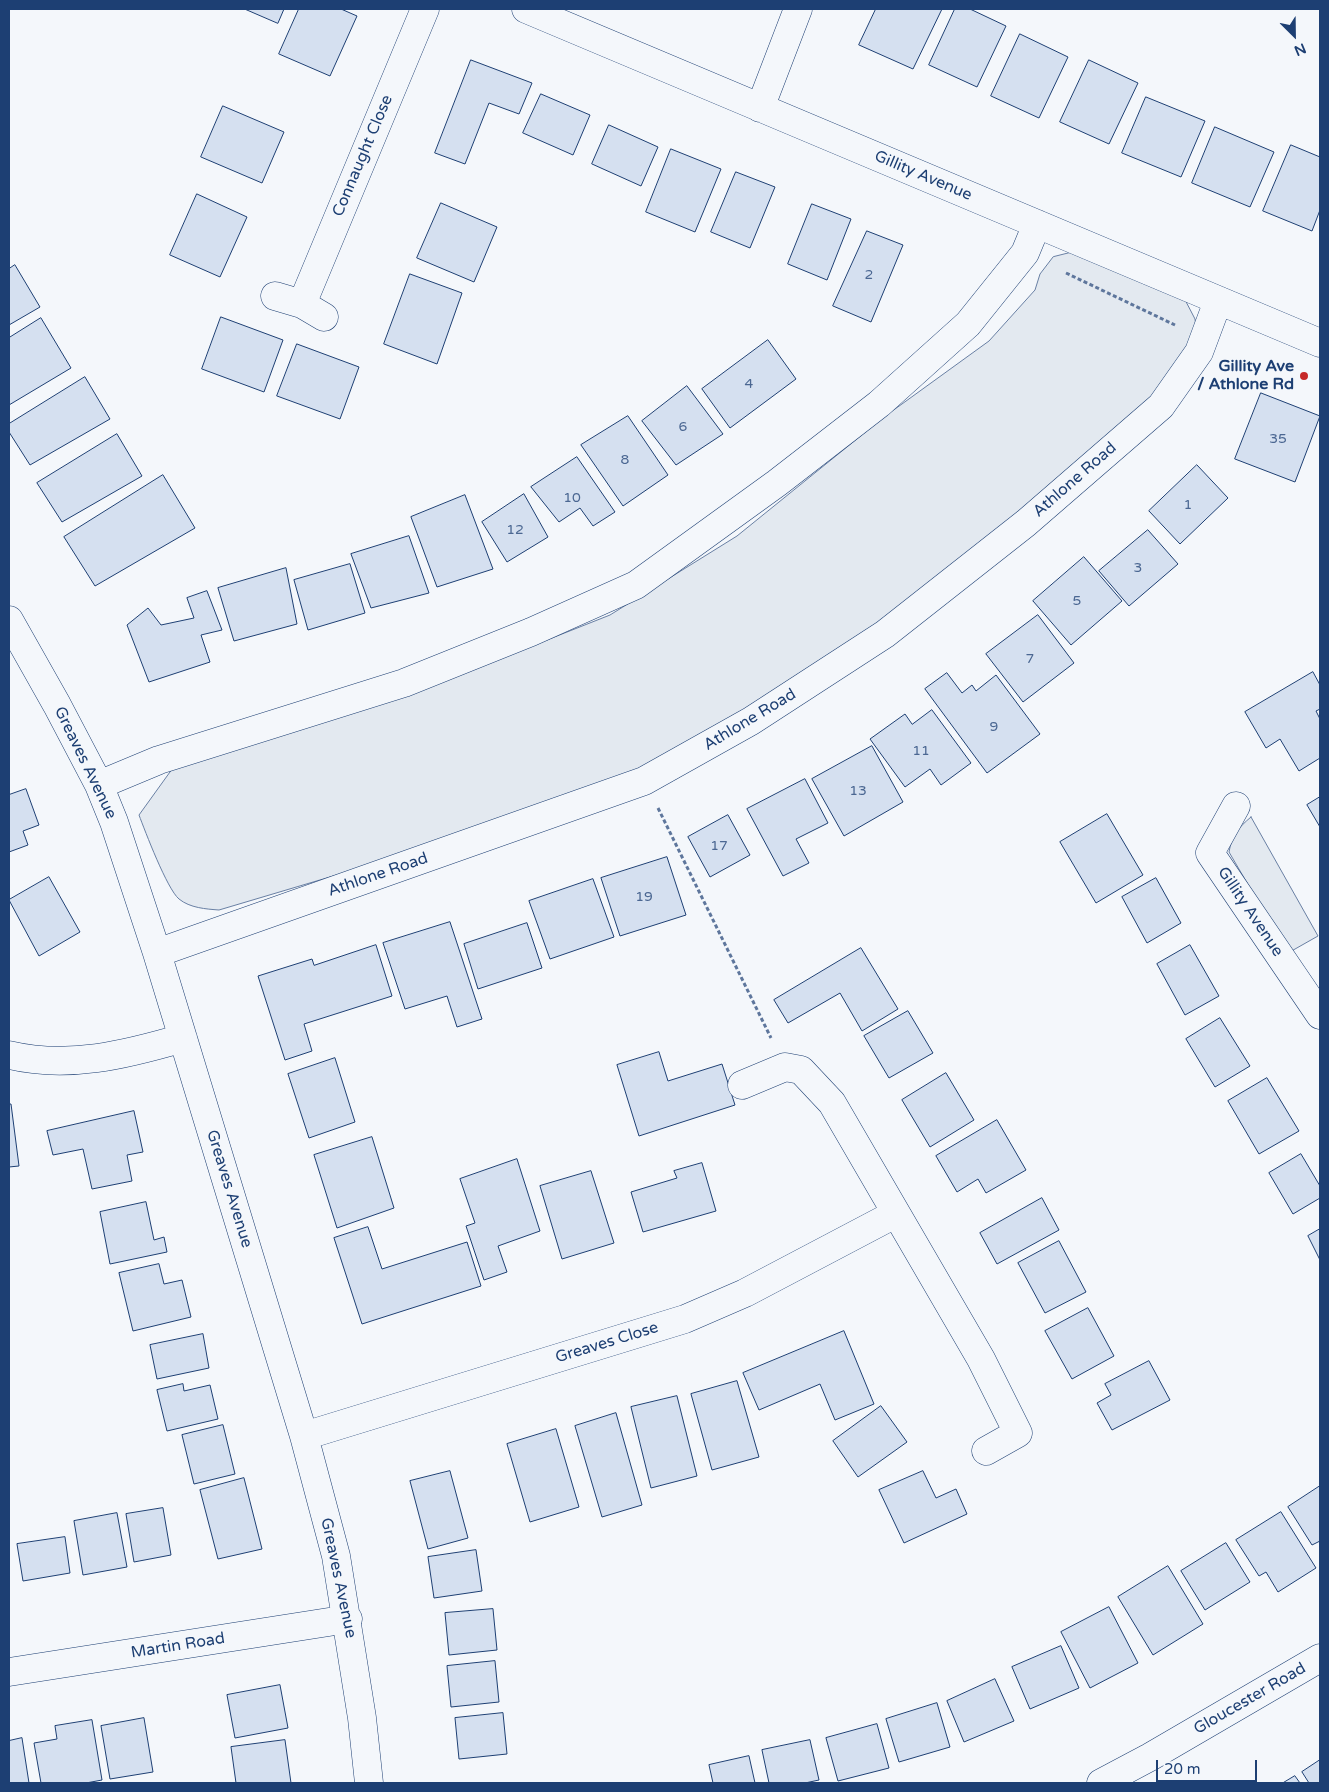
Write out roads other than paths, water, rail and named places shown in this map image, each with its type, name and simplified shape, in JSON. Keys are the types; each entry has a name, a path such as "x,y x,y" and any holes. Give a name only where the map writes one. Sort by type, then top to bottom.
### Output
{"street":[{"name":"Connaught Close","path":"275,296 313,310 425,9"},
{"name":"Gillity Avenue","path":"526,9 1218,301 1320,342"},
{"path":"760,108 798,9"},
{"path":"99,785 159,760 404,683 531,632 636,585 777,483 879,404 968,324 1025,253 1037,224"},
{"name":"Athlone Road","path":"157,953 644,781 751,721 885,634 1026,523 1161,406 1199,352 1218,301"},
{"name":"Greaves Avenue","path":"9,620 58,705 99,785 114,822 157,953 304,1436 336,1556 348,1619 369,1783"},
{"name":"Gillity Avenue","path":"1236,806 1210,853 1320,1013"},
{"path":"9,1055 58,1062 91,1060 134,1052 183,1038"},
{"path":"742,1085 785,1068 801,1070 832,1103 981,1359 1018,1433 986,1451"},
{"name":"Greaves Close","path":"304,1436 685,1319 745,1292 895,1214"},
{"name":"Martin Road","path":"9,1672 348,1619"},
{"name":"Gloucester Road","path":"1101,1783 1150,1757 1320,1658"}],"place":[{"name":"Gillity Ave / Athlone Rd","path":"1304,376"}]}
